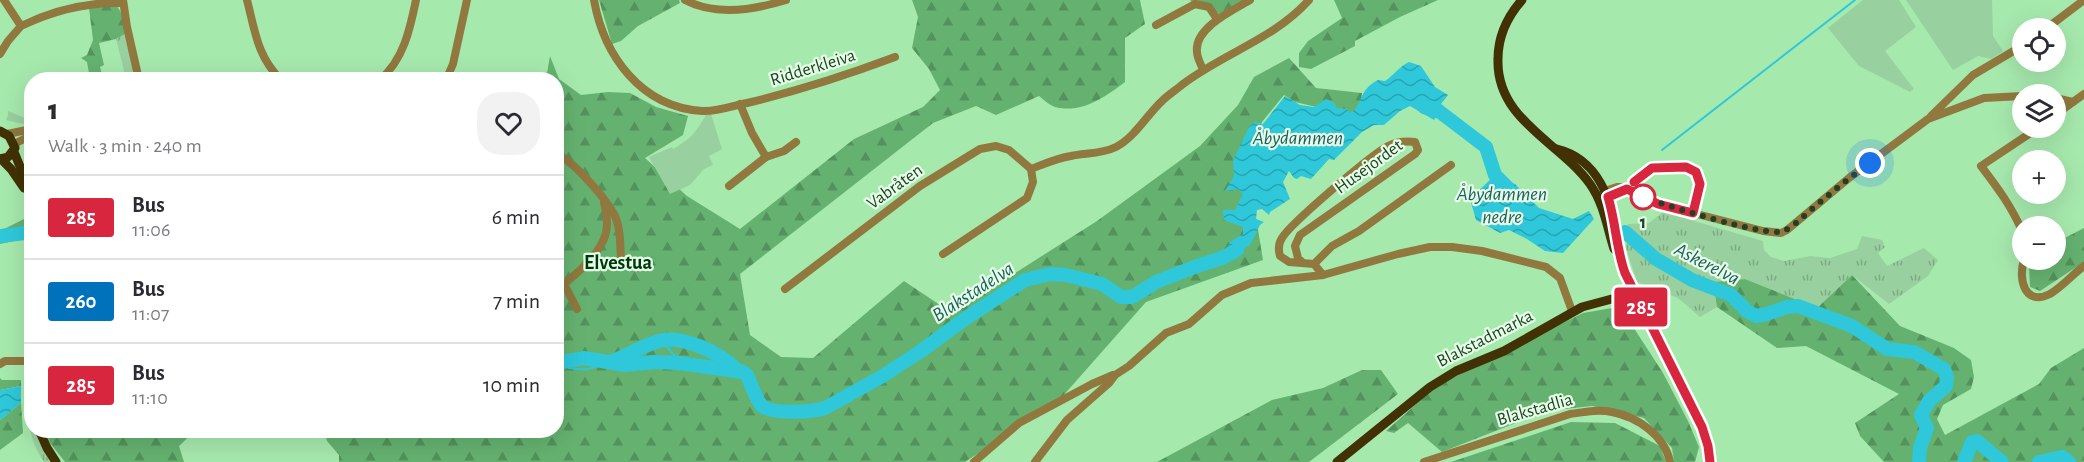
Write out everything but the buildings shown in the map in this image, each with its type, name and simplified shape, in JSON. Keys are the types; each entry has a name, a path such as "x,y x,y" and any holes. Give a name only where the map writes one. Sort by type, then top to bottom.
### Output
{"main road":[{"path":"1522,0 1506,23 1499,40 1497,64 1505,96 1521,118 1604,195 1614,249 1617,251 1634,293 1702,427 1710,462"},
{"path":"3,131 14,148 24,179"},
{"path":"14,148 8,157 0,159 24,186"},
{"name":"Blakstadmarka","path":"1337,462 1442,379 1474,362 1518,344 1572,311 1634,293"},
{"path":"43,438 56,462"}],"street":[{"path":"4,0 21,26"},
{"path":"247,0 255,37 263,58 274,72"},
{"path":"387,72 399,58 408,36 416,0"},
{"path":"449,72 456,52 467,0"},
{"name":"Ridderkleiva","path":"594,0 597,18 605,40 627,75 652,96 686,109 718,110 819,83 895,57"},
{"path":"685,0 696,5 725,9 769,5 786,0"},
{"path":"1203,70 1196,48 1205,32 1217,19 1250,0"},
{"path":"943,254 1027,198 1033,182 1031,169 1069,156 1117,147 1161,102 1203,70 1254,44 1279,27 1309,0"},
{"path":"2060,18 2084,0"},
{"path":"0,54 21,26 36,19 65,10 123,1 138,72"},
{"path":"1156,25 1195,4 1209,7 1217,19"},
{"path":"1604,195 1627,189 1658,204 1763,231 1780,233 1928,119 1973,75 2012,52"},
{"path":"2066,107 2084,94"},
{"path":"1928,119 1984,98 2012,97"},
{"path":"2066,100 2073,102"},
{"path":"740,104 752,133 766,157"},
{"path":"3,131 24,130"},
{"path":"2015,216 1981,166 2023,138"},
{"path":"14,148 24,141"},
{"path":"729,186 766,157 796,142"},
{"name":"Husejordet","path":"1303,263 1298,258 1295,246 1300,235 1415,154 1418,150 1415,142 1386,147 1286,232 1279,246 1280,256 1289,262 1314,264"},
{"name":"Vabråten","path":"785,289 920,186 980,149 996,146 1009,150 1031,169"},
{"path":"564,158 570,161 614,214 620,237 621,260"},
{"path":"1323,275 1314,264 1332,246 1359,231 1451,165"},
{"path":"564,283 584,265 606,235 607,224 603,201"},
{"path":"974,462 1019,423 1092,384 1115,375 1129,366 1166,333 1184,327 1222,295 1251,283 1323,275 1430,247 1452,247 1482,250 1521,260 1554,272 1560,278 1572,311"},
{"path":"2023,270 2024,289 2028,294 2035,296 2052,293 2084,266"},
{"path":"564,290 577,309"},
{"path":"0,364 5,361 24,361"},
{"path":"1035,462 1067,420 1115,375"},
{"name":"Blakstadlia","path":"1424,462 1559,417 1592,411 1611,411 1629,417 1654,434 1665,446 1670,462"}],"green space":[{"path":"599,0 679,0 680,3 638,26 621,41 612,44"},
{"path":"912,0 1140,0 1145,24 1125,38 1125,82 1093,103 1065,109 1053,106 1039,96 996,115 976,106 933,123 740,274 750,335 781,357 813,358 904,281 952,313 1097,221 1200,146 1238,105 1254,77 1289,58 1316,88 1362,93 1359,117 1295,102 1284,95 1244,144 1263,260 1146,302 1062,397 965,462 339,462 339,455 326,438 564,438 564,83 581,95 608,92 630,93 656,107 688,116 683,135 645,158 687,196 740,229 854,139 923,107 940,90 929,69 912,48 918,17"},
{"path":"1190,0 1242,0 1219,14 1207,4 1193,3"},
{"path":"1334,0 1438,0 1355,41 1355,46 1311,69 1299,67 1299,53 1308,41 1342,18"},
{"path":"1863,0 1899,0 1916,27 1885,51 1914,89 1910,92 1859,66 1828,28"},
{"path":"1906,0 1992,0 1993,36 2003,51 1991,59 1978,56 1953,70"},
{"path":"117,6 122,14 125,34 99,43 104,65 100,67 101,72 89,72 87,62 81,58 87,55 93,40 89,8"},
{"path":"125,34 133,72 124,72 116,39"},
{"path":"550,56 556,72 547,72"},
{"path":"8,111 24,118 24,124 6,120"},
{"path":"711,114 722,149 709,156 713,165 704,169 690,185 670,194 649,157 672,147 673,149 684,142 696,131 706,115"},
{"path":"1663,212 1763,241 1764,250 1771,257 1784,261 1810,256 1830,258 1857,249 1862,236 1882,240 1885,247 1878,253 1887,266 1924,248 1938,260 1928,276 1889,304 1852,275 1817,308 1745,279 1713,282 1717,307 1700,317 1678,298 1637,282 1626,248 1628,224 1649,223"},
{"path":"24,219 24,239 0,244 0,231"},
{"path":"2084,228 2084,262 2040,291 2030,287 2029,270 2066,270 2066,237"},
{"path":"1852,275 1900,326 1954,348 1971,360 1974,377 1971,389 1943,405 1937,419 1945,435 2039,384 2051,368 2084,348 2084,462 1884,462 1860,436 1855,423 1899,394 1806,346 1777,348 1717,307 1713,282 1745,279 1817,308"},
{"path":"1612,308 1628,319 1663,373 1699,447 1695,462 1674,462 1672,448 1644,418 1592,406 1546,411 1442,452 1408,423 1394,433 1386,431 1436,386 1583,313"},
{"path":"1362,370 1381,370 1398,394 1309,462 1157,462 1272,400 1323,388"},
{"path":"0,378 2,380 21,380 21,386 0,390"},
{"path":"21,403 23,433 0,450 0,420"},
{"path":"1571,422 1615,423 1660,446 1666,462 1451,462"},
{"path":"32,438 38,438 50,462 44,462"},
{"path":"48,438 188,438 179,446 184,462 65,462"}],"water":[{"name":"Åbydammen","path":"1409,62 1421,66 1435,87 1448,95 1441,104 1444,106 1434,120 1410,106 1400,111 1384,125 1374,125 1362,132 1334,160 1329,159 1311,179 1301,176 1294,178 1289,171 1283,182 1290,199 1269,215 1262,209 1257,210 1256,219 1264,222 1260,225 1250,245 1230,259 1218,257 1225,253 1230,242 1243,234 1243,227 1224,220 1223,210 1235,210 1243,194 1238,189 1225,191 1234,176 1233,161 1249,127 1255,122 1263,124 1285,96 1300,105 1314,107 1326,99 1333,102 1337,108 1347,109 1350,113 1371,84 1378,80 1385,81"},
{"name":"Åbydammen nedre","path":"1495,175 1515,184 1539,208 1573,219 1589,211 1594,219 1563,253 1545,251 1509,230 1500,233 1476,220 1470,199"},
{"path":"21,386 21,403 0,420 0,390"}],"waterway":[{"path":"1662,150 1855,0"},
{"path":"1424,107 1440,112 1486,147 1495,175 1508,188"},
{"name":"Askerelva","path":"1625,232 1656,259 1692,280 1731,295 1747,311 1756,316 1798,306 1852,326 1887,349 1914,352 1944,369 1947,377 1946,386 1929,401 1921,415 1927,428 1920,448 1919,462"},
{"path":"0,236 24,233"},
{"name":"Blakstadelva","path":"564,362 584,358 625,365 655,362 679,363 743,372 747,375 759,402 766,408 792,412 819,409 825,408 881,377 1025,280 1050,274 1066,275 1102,284 1121,297 1132,297 1156,282 1222,258 1237,250"},
{"path":"661,340 681,363"},
{"path":"610,362 659,341 678,340 721,357 737,370"},
{"path":"564,363 569,368 583,369 595,367 603,362"},
{"name":"Askerelva","path":"1964,462 1972,442 1977,441 2002,462"},
{"name":"Askerelva","path":"2039,462 2062,457 2069,462"}],"bus line":[{"name":"285","path":"1634,182 1652,168 1686,167 1696,172 1700,184 1693,213 1658,204 1627,189 1608,197 1613,212 1617,251 1625,273 1702,427 1710,452 1710,462"}],"place":[{"name":"1","path":"1643,197"}],"district":[{"name":"Elvestua","path":"618,263"}],"route":[{"path":"1643,197 1637,195 1658,204 1763,231 1780,233 1870,163"}]}
